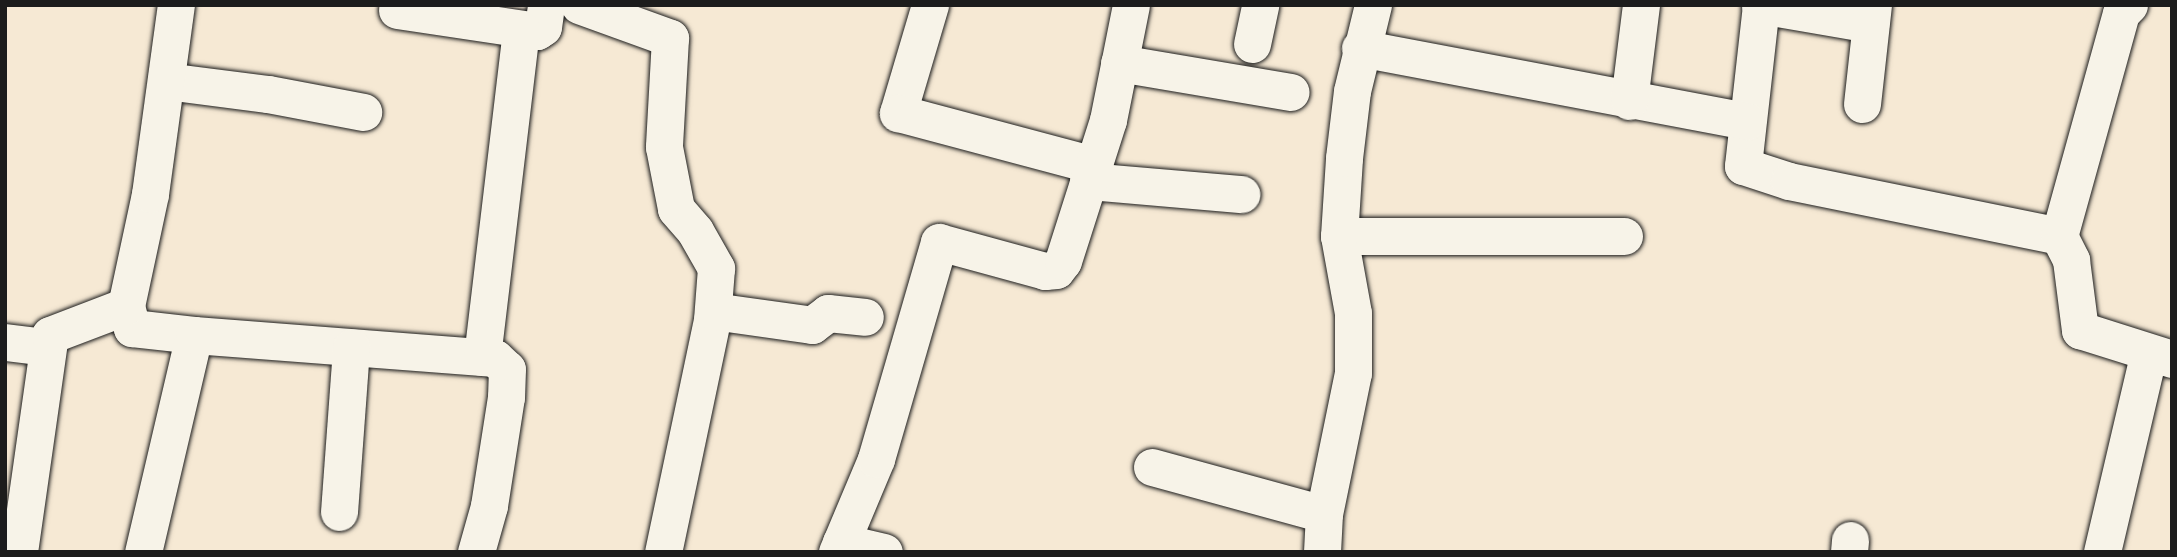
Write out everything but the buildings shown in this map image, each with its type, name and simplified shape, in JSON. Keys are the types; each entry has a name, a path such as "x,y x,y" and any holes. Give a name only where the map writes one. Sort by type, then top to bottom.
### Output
{"street":[{"path":"176,5 150,194 126,306 132,328 495,358 506,369 506,383 489,506 476,552"},
{"path":"579,5 670,38 664,147 676,209 695,231 716,268 713,312 663,552"},
{"path":"884,552 839,547 876,459 933,249 944,241 1045,271 1056,270 1091,173 1131,5"},
{"path":"1252,44 1260,5"},
{"path":"1322,552 1324,513 1353,373 1353,313 1339,236 1352,91 1360,48 1373,5"},
{"path":"1629,101 1641,5"},
{"path":"1862,104 1872,15 1760,5 1741,161 1750,170 2059,236"},
{"path":"2102,552 2161,356 2080,330 2071,260 2059,236 2121,13 2129,5"},
{"path":"920,7 898,113 1091,173 1241,194"},
{"path":"397,10 533,17 482,357"},
{"path":"1360,48 1746,121"},
{"path":"1119,63 1291,92"},
{"path":"166,81 268,93 363,112"},
{"path":"1339,236 1624,236"},
{"path":"19,552 46,347 50,335 126,306"},
{"path":"713,312 813,324 828,313 866,317"},
{"path":"143,552 194,335"},
{"path":"5,342 46,347"},
{"path":"339,512 351,347"},
{"path":"1152,467 1324,513"}]}
